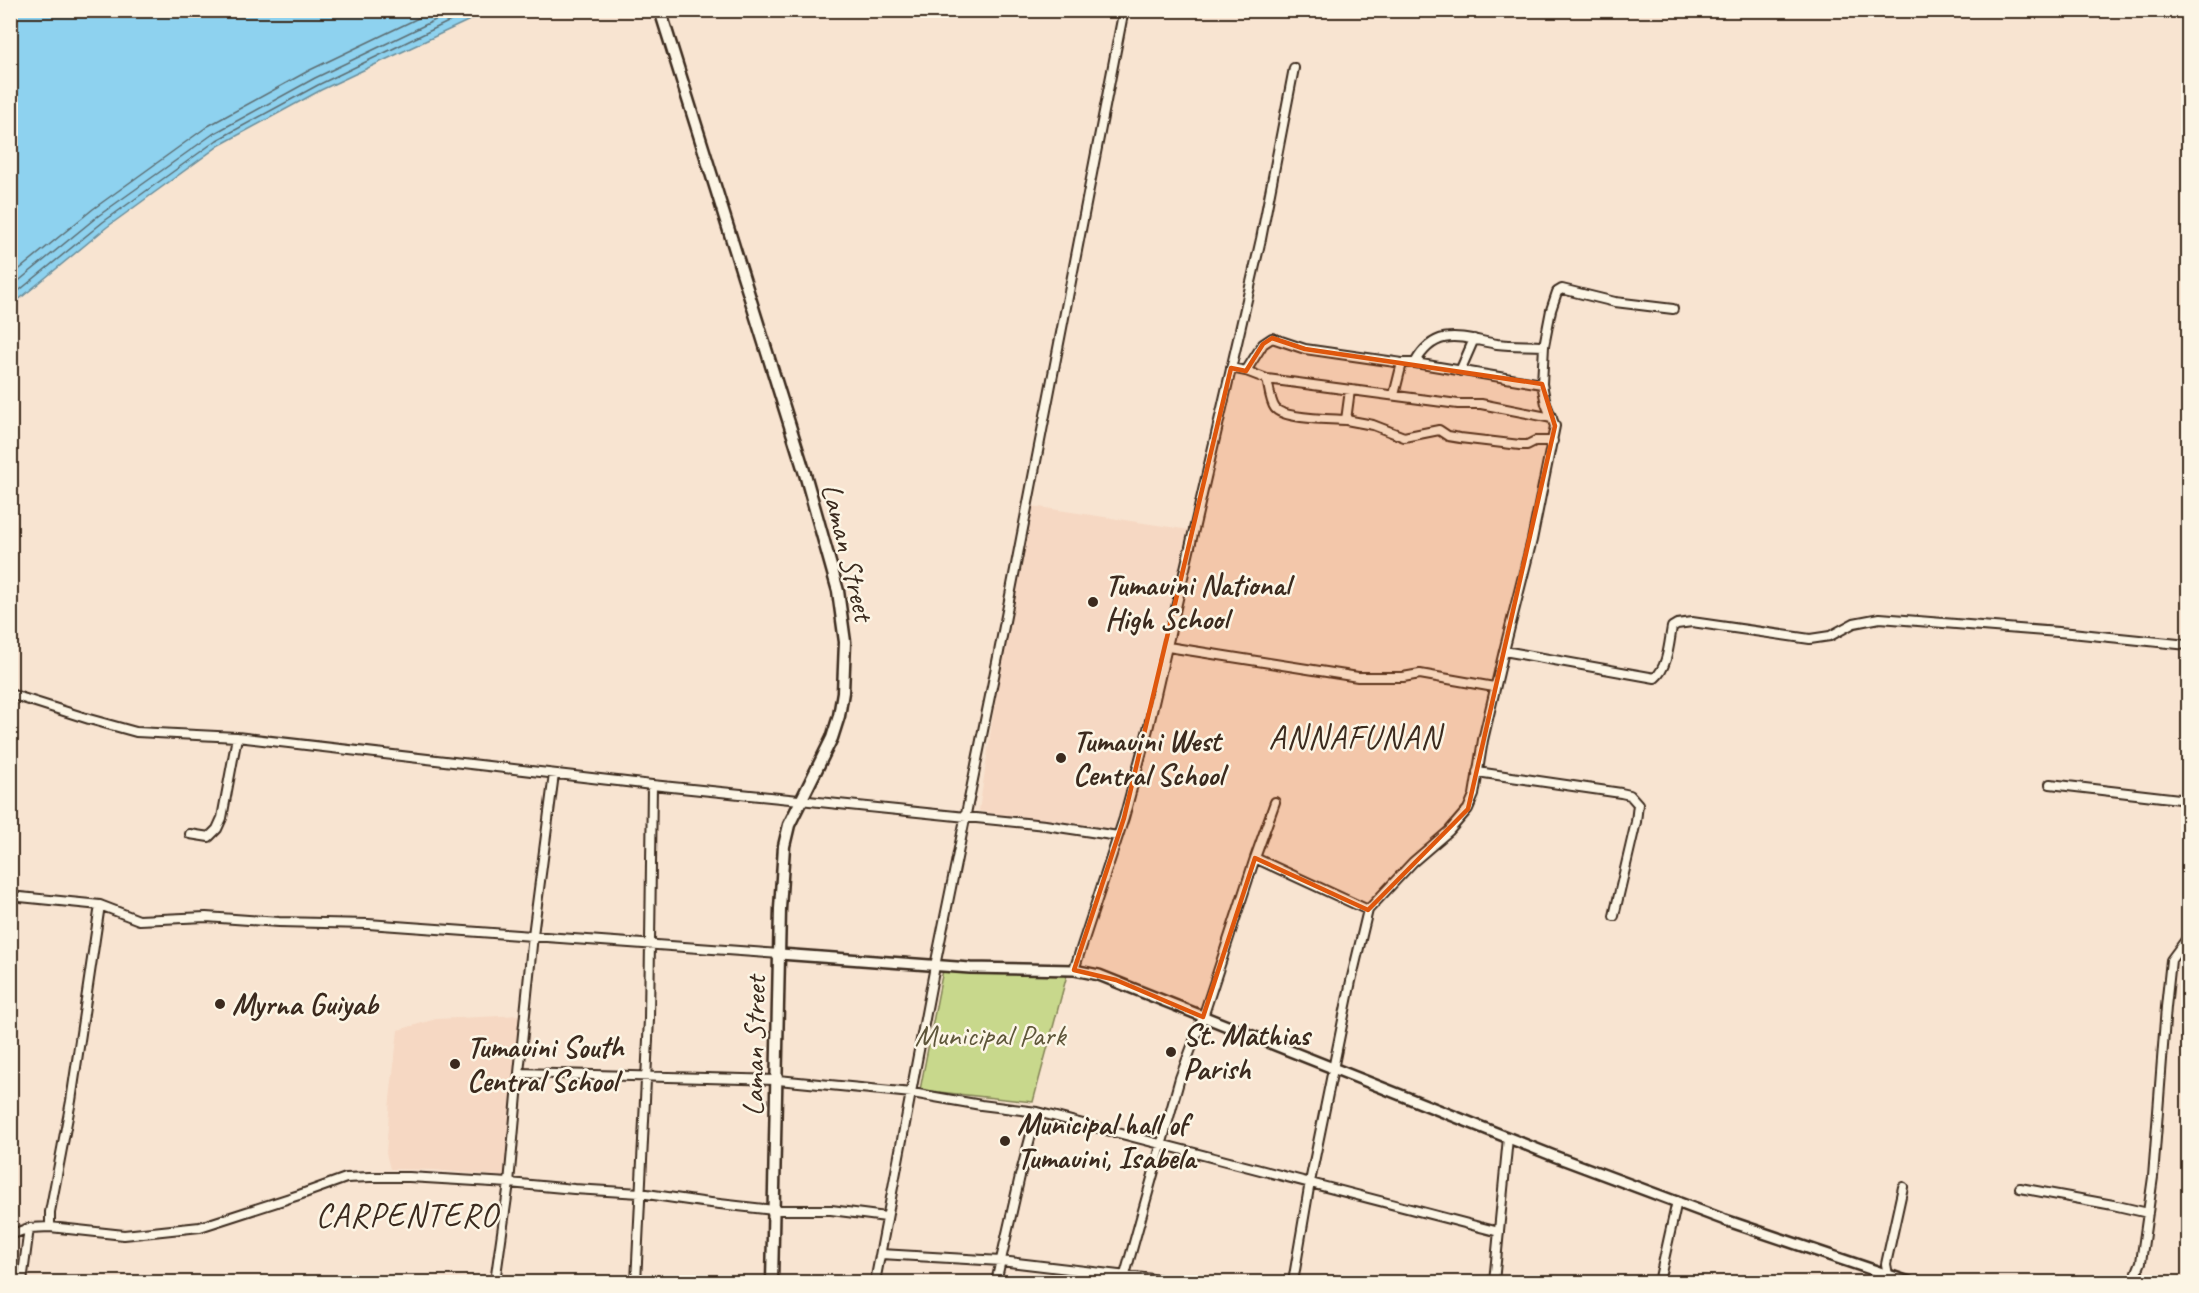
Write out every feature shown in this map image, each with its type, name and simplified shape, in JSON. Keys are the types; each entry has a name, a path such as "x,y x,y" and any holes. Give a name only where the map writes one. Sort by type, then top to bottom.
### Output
{"main road":[{"name":"Laman Street","path":"662,16 805,474 838,591 845,642 843,692 832,738 789,825 784,846 772,1282"}],"street":[{"path":"875,1282 1123,14"},
{"path":"1074,970 1138,768 1168,647 1261,239 1294,68"},
{"path":"1293,1282 1333,1066 1368,910 1413,862 1449,831 1468,809 1474,795 1494,687 1532,540 1553,441 1555,426 1546,404 1542,384 1544,346 1554,298 1562,289 1615,302 1673,309"},
{"path":"1415,363 1420,353 1430,343 1451,336 1517,346 1544,346"},
{"path":"1246,371 1263,344 1272,338 1305,349 1415,363 1542,384"},
{"path":"1460,371 1473,339"},
{"path":"1394,395 1402,363"},
{"path":"1231,368 1267,379 1458,404 1481,404 1551,418"},
{"path":"1267,379 1276,410 1286,414 1373,425 1404,437 1439,430 1448,436 1520,446 1535,441 1553,441"},
{"path":"1346,420 1350,390"},
{"path":"1504,651 1655,678 1661,674 1672,627 1677,624 1692,622 1809,639 1830,636 1854,623 1880,618 2188,645"},
{"path":"1168,647 1358,677 1403,677 1420,674 1494,687"},
{"path":"10,694 128,730 176,735 237,737 652,785 966,816 1118,836"},
{"path":"190,834 209,837 220,825 237,737"},
{"path":"1477,772 1621,793 1634,799 1638,804 1636,822 1614,916"},
{"path":"495,1282 508,1183 533,935 554,774"},
{"path":"2050,784 2188,800"},
{"path":"636,1282 651,945 652,785"},
{"path":"1124,1279 1180,1078 1203,1017 1275,802"},
{"path":"1255,858 1368,910"},
{"path":"10,896 100,905 139,920 206,917 533,935 935,966 1074,970 1116,980 1508,1138 1725,1220 1909,1282"},
{"path":"50,1227 50,1212 71,1101 100,905"},
{"path":"2133,1282 2141,1262 2156,1150 2170,966 2177,950 2188,937"},
{"path":"519,1073 778,1080 912,1093 981,1106 1037,1112 1499,1232"},
{"path":"996,1282 1037,1112"},
{"path":"1494,1282 1508,1138"},
{"path":"10,1235 29,1228 50,1227 124,1235 200,1227 346,1178 409,1177 508,1183 574,1190 640,1193 774,1210 831,1210 886,1217"},
{"path":"1888,1275 1886,1264 1903,1186"},
{"path":"2020,1188 2148,1213"},
{"path":"1659,1282 1677,1201"},
{"path":"22,1282 29,1228"},
{"path":"881,1254 1001,1261 1124,1279 1178,1282"}],"highlighted area":[{"path":"1272,338 1305,349 1542,384 1555,426 1468,809 1368,910 1255,858 1203,1017 1116,980 1074,970 1124,818 1231,368 1246,371 1263,344"}],"shaded area":[{"path":"1032,506 1190,530 1150,705 1115,831 1074,827 979,811 999,675"},
{"name":"Tumauini South Central School","path":"520,1015 509,1177 434,1170 390,1169 386,1153 398,1030 436,1019"}],"green space":[{"name":"Municipal Park","path":"943,970 1067,975 1033,1102 920,1090"}],"water":[{"path":"11,10 489,11 321,90 220,145 107,227 11,306"}],"place":[{"name":"Tumauini National High School","path":"1093,602"},
{"name":"Tumauini West Central School","path":"1061,758"},
{"name":"Myrna Guiyab","path":"220,1004"},
{"name":"St. Mathias Parish","path":"1171,1052"},
{"name":"Tumauini South Central School","path":"455,1064"},
{"name":"Municipal hall of Tumauini, Isabela","path":"1005,1141"}],"district":[{"name":"ANNAFUNAN","path":"1355,736"},
{"name":"CARPENTERO","path":"407,1214"}]}
